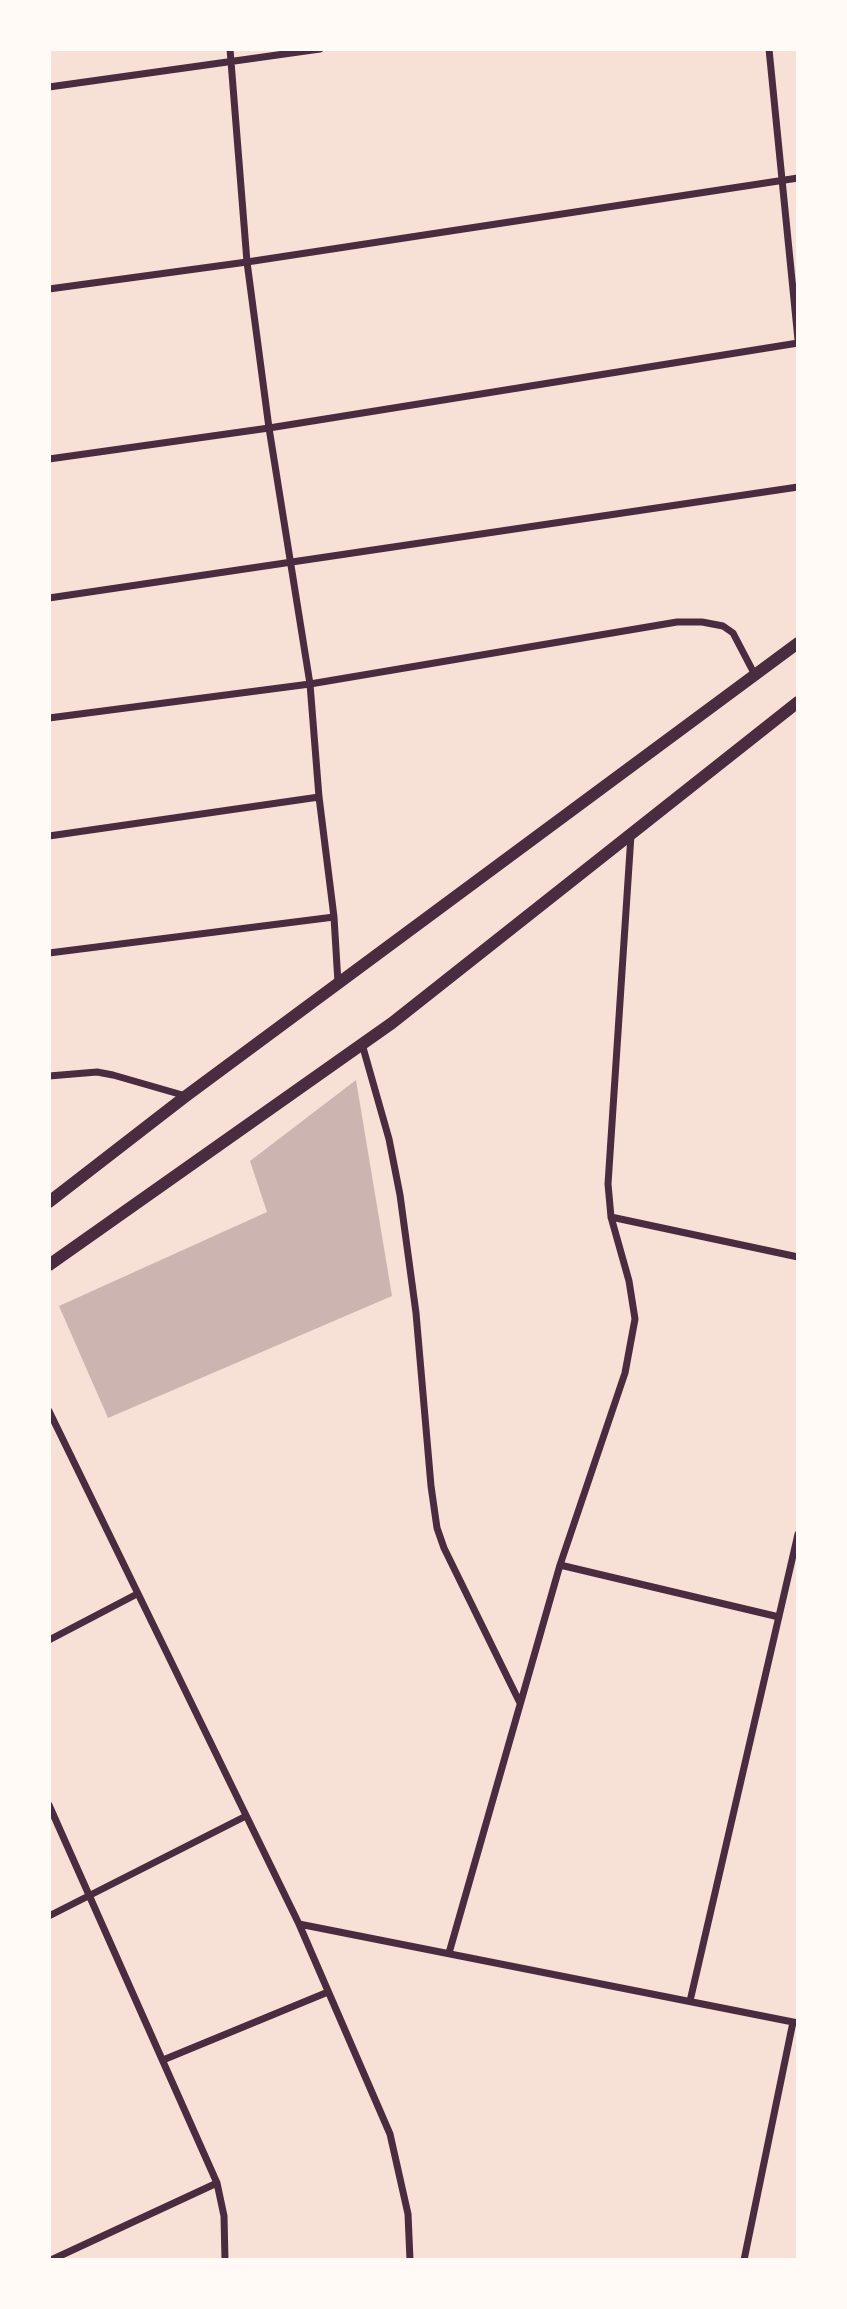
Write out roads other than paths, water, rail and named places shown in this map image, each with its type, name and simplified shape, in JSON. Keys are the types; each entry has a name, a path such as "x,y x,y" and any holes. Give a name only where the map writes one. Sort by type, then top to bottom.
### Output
{"street":[{"path":"230,49 247,262 269,428 310,684 319,797 334,917 338,983"},
{"path":"49,87 320,49"},
{"path":"49,459 269,428 798,342 769,49"},
{"path":"49,289 247,262 798,178"},
{"path":"49,598 798,487"},
{"path":"49,718 310,684 677,622 702,622 723,626 733,633 755,675"},
{"path":"49,1202 338,983 798,643"},
{"path":"49,1265 392,1023 798,702"},
{"path":"49,836 319,797"},
{"path":"449,1953 560,1565 625,1373 635,1320 629,1281 608,1201 631,834"},
{"path":"49,953 334,917"},
{"path":"362,1044 389,1139 400,1195 416,1313 437,1528 444,1548 520,1703"},
{"path":"49,1076 105,1073 187,1096"},
{"path":"611,1217 798,1257"},
{"path":"49,1411 299,1924 390,2134 408,2214 410,2260"},
{"path":"690,2001 798,1534"},
{"path":"560,1565 779,1616"},
{"path":"49,1640 137,1594"},
{"path":"49,1805 217,2183 224,2216 225,2260"},
{"path":"49,1916 246,1816"},
{"path":"299,1924 796,2022 744,2260"},
{"path":"163,2060 328,1992"},
{"path":"51,2260 217,2183"}]}
